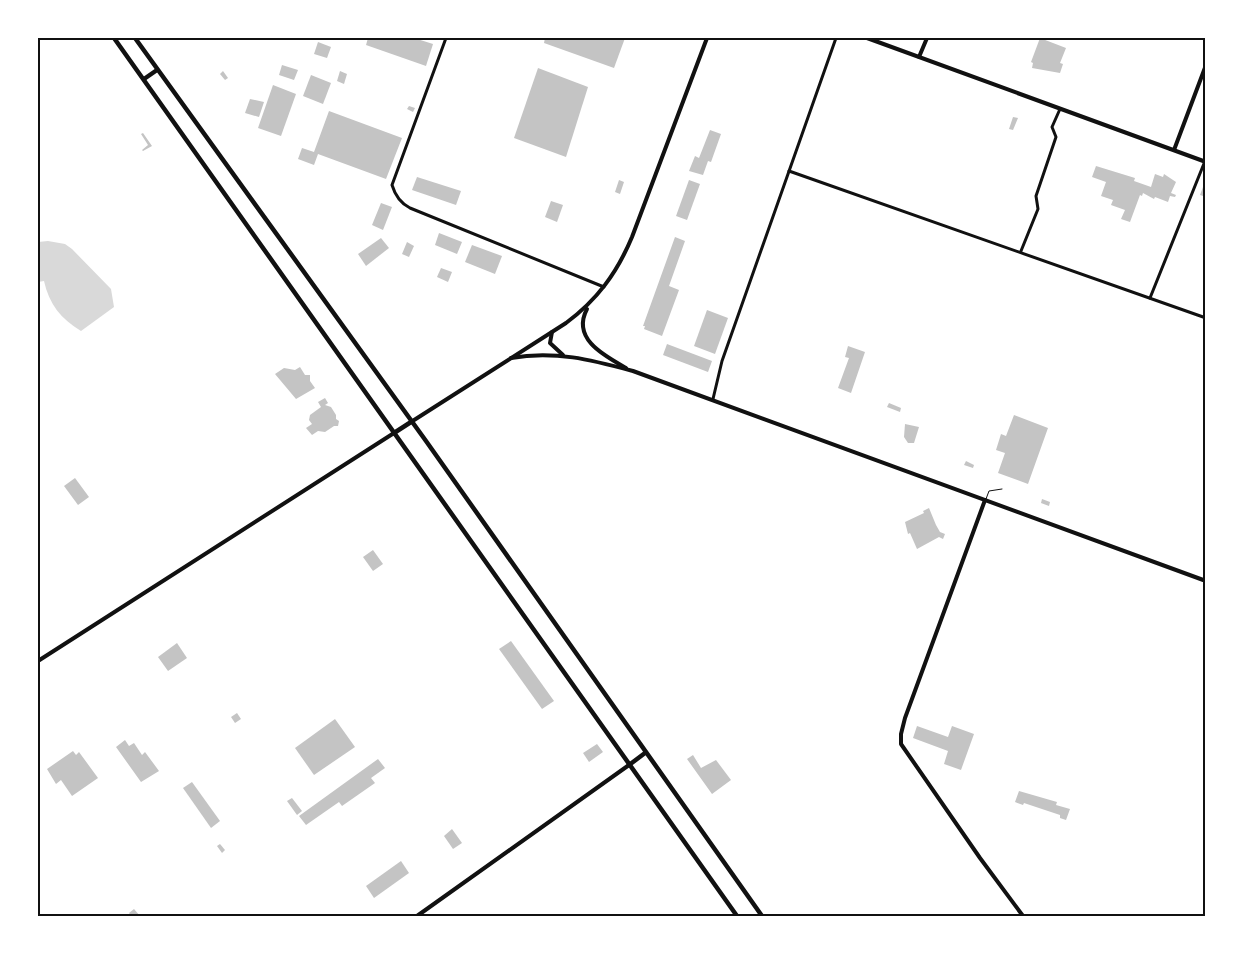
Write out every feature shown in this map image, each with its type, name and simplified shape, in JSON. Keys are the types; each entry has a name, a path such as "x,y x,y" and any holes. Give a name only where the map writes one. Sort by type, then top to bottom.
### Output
{"main road":[{"path":"114,38 737,916"},
{"path":"135,38 762,916"},
{"path":"38,661 512,358 588,306 604,288 622,260 708,38"},
{"path":"867,38 1205,162"},
{"path":"919,57 927,38"},
{"path":"1174,150 1206,65"},
{"path":"144,79 158,70"},
{"path":"588,306 584,314 583,325 588,342 599,352 632,371"},
{"path":"552,332 550,343 563,355"},
{"path":"512,358 537,354 563,355 594,360 632,371 713,399 1206,581"},
{"path":"985,500 905,718 901,734 901,744 980,858 1023,916"},
{"path":"416,916 646,753"}],"street":[{"path":"446,38 392,185 394,192 400,201 410,208 604,288"},
{"path":"713,399 722,361 836,38"},
{"path":"1021,252 1038,209 1036,196 1056,137 1052,127 1060,108"},
{"path":"1150,298 1205,162"},
{"path":"789,171 1206,318"}],"lane":[{"path":"985,500 989,491 1002,489"}],"shaded area":[{"path":"48,241 65,244 72,249 111,289 114,307 81,331 67,321 57,310 49,297 44,281 38,282 38,242"}],"building":[{"path":"368,38 414,38 433,44 426,66 366,45"},
{"path":"545,38 625,38 614,68 544,43"},
{"path":"1040,38 1066,48 1060,63 1063,64 1060,73 1032,68 1033,63 1031,62"},
{"path":"318,42 331,47 327,58 314,54"},
{"path":"282,65 298,70 294,80 279,75"},
{"path":"538,68 588,87 566,157 514,138"},
{"path":"223,71 228,78 225,80 220,74"},
{"path":"340,71 347,74 344,84 337,81"},
{"path":"311,75 331,83 323,104 303,96"},
{"path":"273,85 296,94 281,136 258,128"},
{"path":"250,99 264,102 259,117 245,113"},
{"path":"409,106 415,108 413,112 407,109"},
{"path":"329,111 402,138 386,179 318,154 314,165 298,159 302,148 314,152"},
{"path":"1013,117 1018,118 1013,130 1009,129"},
{"path":"710,130 721,134 711,162 708,161 703,175 689,171 695,156 699,158"},
{"path":"143,133 152,146 143,151 148,145 141,134"},
{"path":"1096,166 1135,178 1134,181 1151,187 1155,174 1163,177 1164,174 1176,182 1171,193 1176,195 1175,197 1170,196 1168,202 1155,197 1154,199 1143,193 1142,196 1140,195 1130,222 1121,219 1125,210 1111,205 1113,200 1101,196 1106,182 1092,177"},
{"path":"417,177 461,191 456,205 412,190"},
{"path":"619,180 624,182 620,194 615,192"},
{"path":"689,180 700,184 687,220 676,216"},
{"path":"1203,187 1206,188 1206,197 1200,195"},
{"path":"551,201 563,205 557,222 545,217"},
{"path":"381,203 392,207 383,230 372,225"},
{"path":"439,233 462,242 457,254 435,245"},
{"path":"675,237 685,241 669,286 679,290 662,336 644,329 645,326 643,326"},
{"path":"381,238 389,248 366,266 358,254"},
{"path":"407,242 414,246 409,257 402,254"},
{"path":"472,245 502,256 495,274 465,262"},
{"path":"441,268 452,272 448,282 437,277"},
{"path":"707,310 728,318 715,354 694,346"},
{"path":"667,344 712,361 708,372 663,355"},
{"path":"848,346 865,352 851,393 838,388 849,358 845,357"},
{"path":"300,367 305,375 310,375 310,381 315,388 296,399 275,374 284,368 295,370"},
{"path":"325,398 328,403 325,405 331,407 336,415 336,419 339,421 338,426 334,426 325,432 318,431 312,435 306,428 312,424 309,420 310,415 321,407 318,402"},
{"path":"889,403 901,408 900,412 887,407"},
{"path":"1014,415 1048,428 1028,484 998,473 1005,453 996,450 1001,434 1006,436"},
{"path":"905,424 919,427 914,443 908,443 904,437"},
{"path":"966,461 974,465 973,468 964,465"},
{"path":"75,478 89,497 78,505 64,486"},
{"path":"1042,499 1050,502 1049,506 1041,503"},
{"path":"929,508 940,532 945,534 943,539 939,537 917,549 910,533 908,534 905,522 924,513 923,511"},
{"path":"373,550 383,564 373,571 363,557"},
{"path":"511,641 554,701 542,709 499,649"},
{"path":"177,643 187,658 168,671 158,657"},
{"path":"237,713 241,719 235,723 231,717"},
{"path":"335,719 355,747 314,775 295,748"},
{"path":"917,726 948,737 952,726 974,734 961,770 944,764 948,751 913,738"},
{"path":"125,740 129,746 134,743 142,755 145,752 159,771 141,782 116,747"},
{"path":"597,744 603,752 589,762 583,753"},
{"path":"73,751 76,755 79,752 98,778 72,796 61,780 56,784 47,769"},
{"path":"693,755 701,768 716,760 731,780 712,794 687,759"},
{"path":"378,759 385,768 371,778 375,783 342,806 339,802 306,825 299,816"},
{"path":"192,782 220,821 211,828 183,788"},
{"path":"1019,791 1057,802 1056,805 1070,809 1066,820 1060,818 1060,815 1024,803 1023,805 1015,802"},
{"path":"292,798 302,811 297,815 287,801"},
{"path":"452,829 462,843 453,849 444,836"},
{"path":"220,844 225,850 222,853 217,846"},
{"path":"401,861 409,873 374,898 366,886"},
{"path":"134,909 140,916 131,916 129,913"}]}
